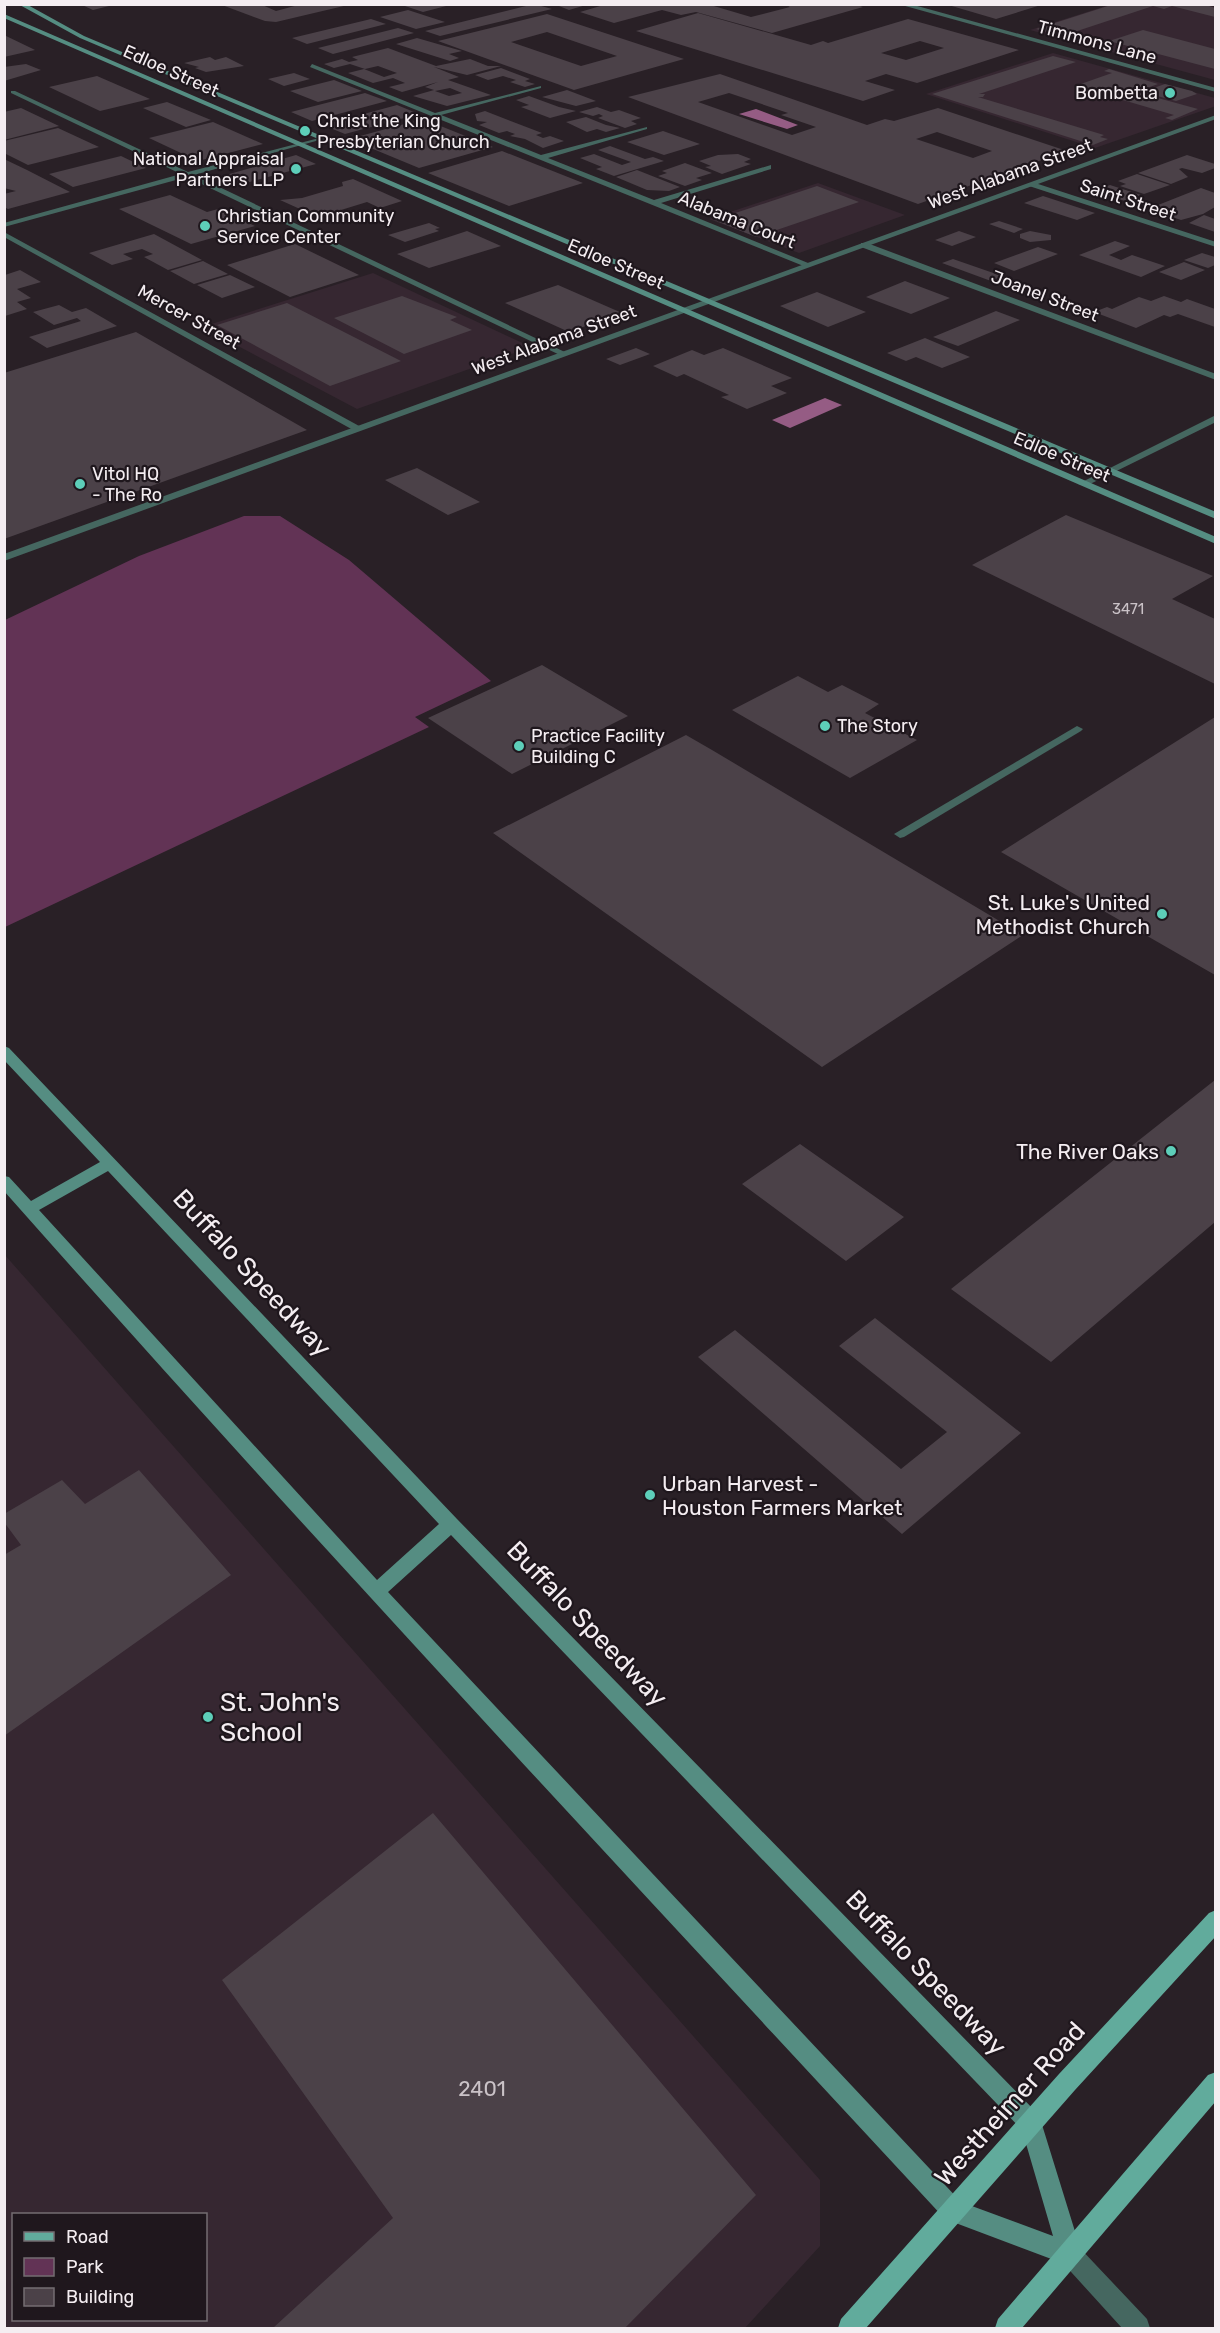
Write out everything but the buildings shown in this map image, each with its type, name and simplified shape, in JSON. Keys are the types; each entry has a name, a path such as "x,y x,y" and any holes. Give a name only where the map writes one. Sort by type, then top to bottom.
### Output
{"main road":[{"name":"Edloe Street","path":"21,4 82,37 196,86 1215,516"},
{"name":"Edloe Street","path":"4,16 1215,541"},
{"path":"62,41 82,37"},
{"path":"175,91 196,86"},
{"path":"479,222 503,215"},
{"path":"904,408 931,396"},
{"name":"Buffalo Speedway","path":"4,1051 451,1524 1031,2123 1070,2254"},
{"path":"30,1208 110,1163"},
{"path":"4,1181 186,1385 376,1592 953,2211 1070,2254"},
{"path":"376,1592 451,1524"},
{"name":"Westheimer Road","path":"850,2328 1215,1920"},
{"path":"1007,2328 1215,2083"}],"street":[{"name":"Timmons Lane","path":"901,4 1215,90"},
{"name":"Alabama Court","path":"312,66 809,265"},
{"path":"435,115 540,87"},
{"path":"13,92 565,354"},
{"name":"West Alabama Street","path":"4,558 1215,117"},
{"path":"540,158 645,128"},
{"path":"4,225 321,138"},
{"name":"Alabama Court","path":"654,203 768,167"},
{"name":"Saint Street","path":"1032,184 1215,245"},
{"name":"Mercer Street","path":"4,234 358,429"},
{"name":"Joanel Street","path":"864,245 1215,377"},
{"path":"1083,484 1215,418"},
{"path":"900,834 1077,729"},
{"path":"1070,2254 1138,2328"}],"shaded area":[{"path":"1205,4 1215,7 1215,80 1030,30 1109,5"},
{"path":"1053,53 1215,98 1216,106 1095,148 926,94"},
{"path":"756,109 798,125 787,129 739,114"},
{"path":"818,183 905,215 799,253 709,219"},
{"path":"373,273 531,347 357,409 202,327"},
{"path":"825,398 842,405 790,428 772,420"},
{"name":"St. John's School","path":"4,1254 820,2180 820,2246 745,2328 5,2328"}],"green space":[{"path":"244,516 280,516 349,560 491,681 415,717 429,727 5,927 5,620 139,556"}],"place":[{"name":"Bombetta","path":"1170,93"},
{"name":"Christ the King Presbyterian Church","path":"305,131"},
{"name":"National Appraisal Partners LLP","path":"296,169"},
{"name":"Christian Community Service Center","path":"205,226"},
{"name":"Vitol HQ - The Ro","path":"80,484"},
{"name":"The Story","path":"825,726"},
{"name":"Practice Facility Building C","path":"519,746"},
{"name":"St. Luke's United Methodist Church","path":"1162,914"},
{"name":"The River Oaks","path":"1171,1151"},
{"name":"Urban Harvest - Houston Farmers Market","path":"650,1495"},
{"name":"St. John's School","path":"208,1717"}]}
